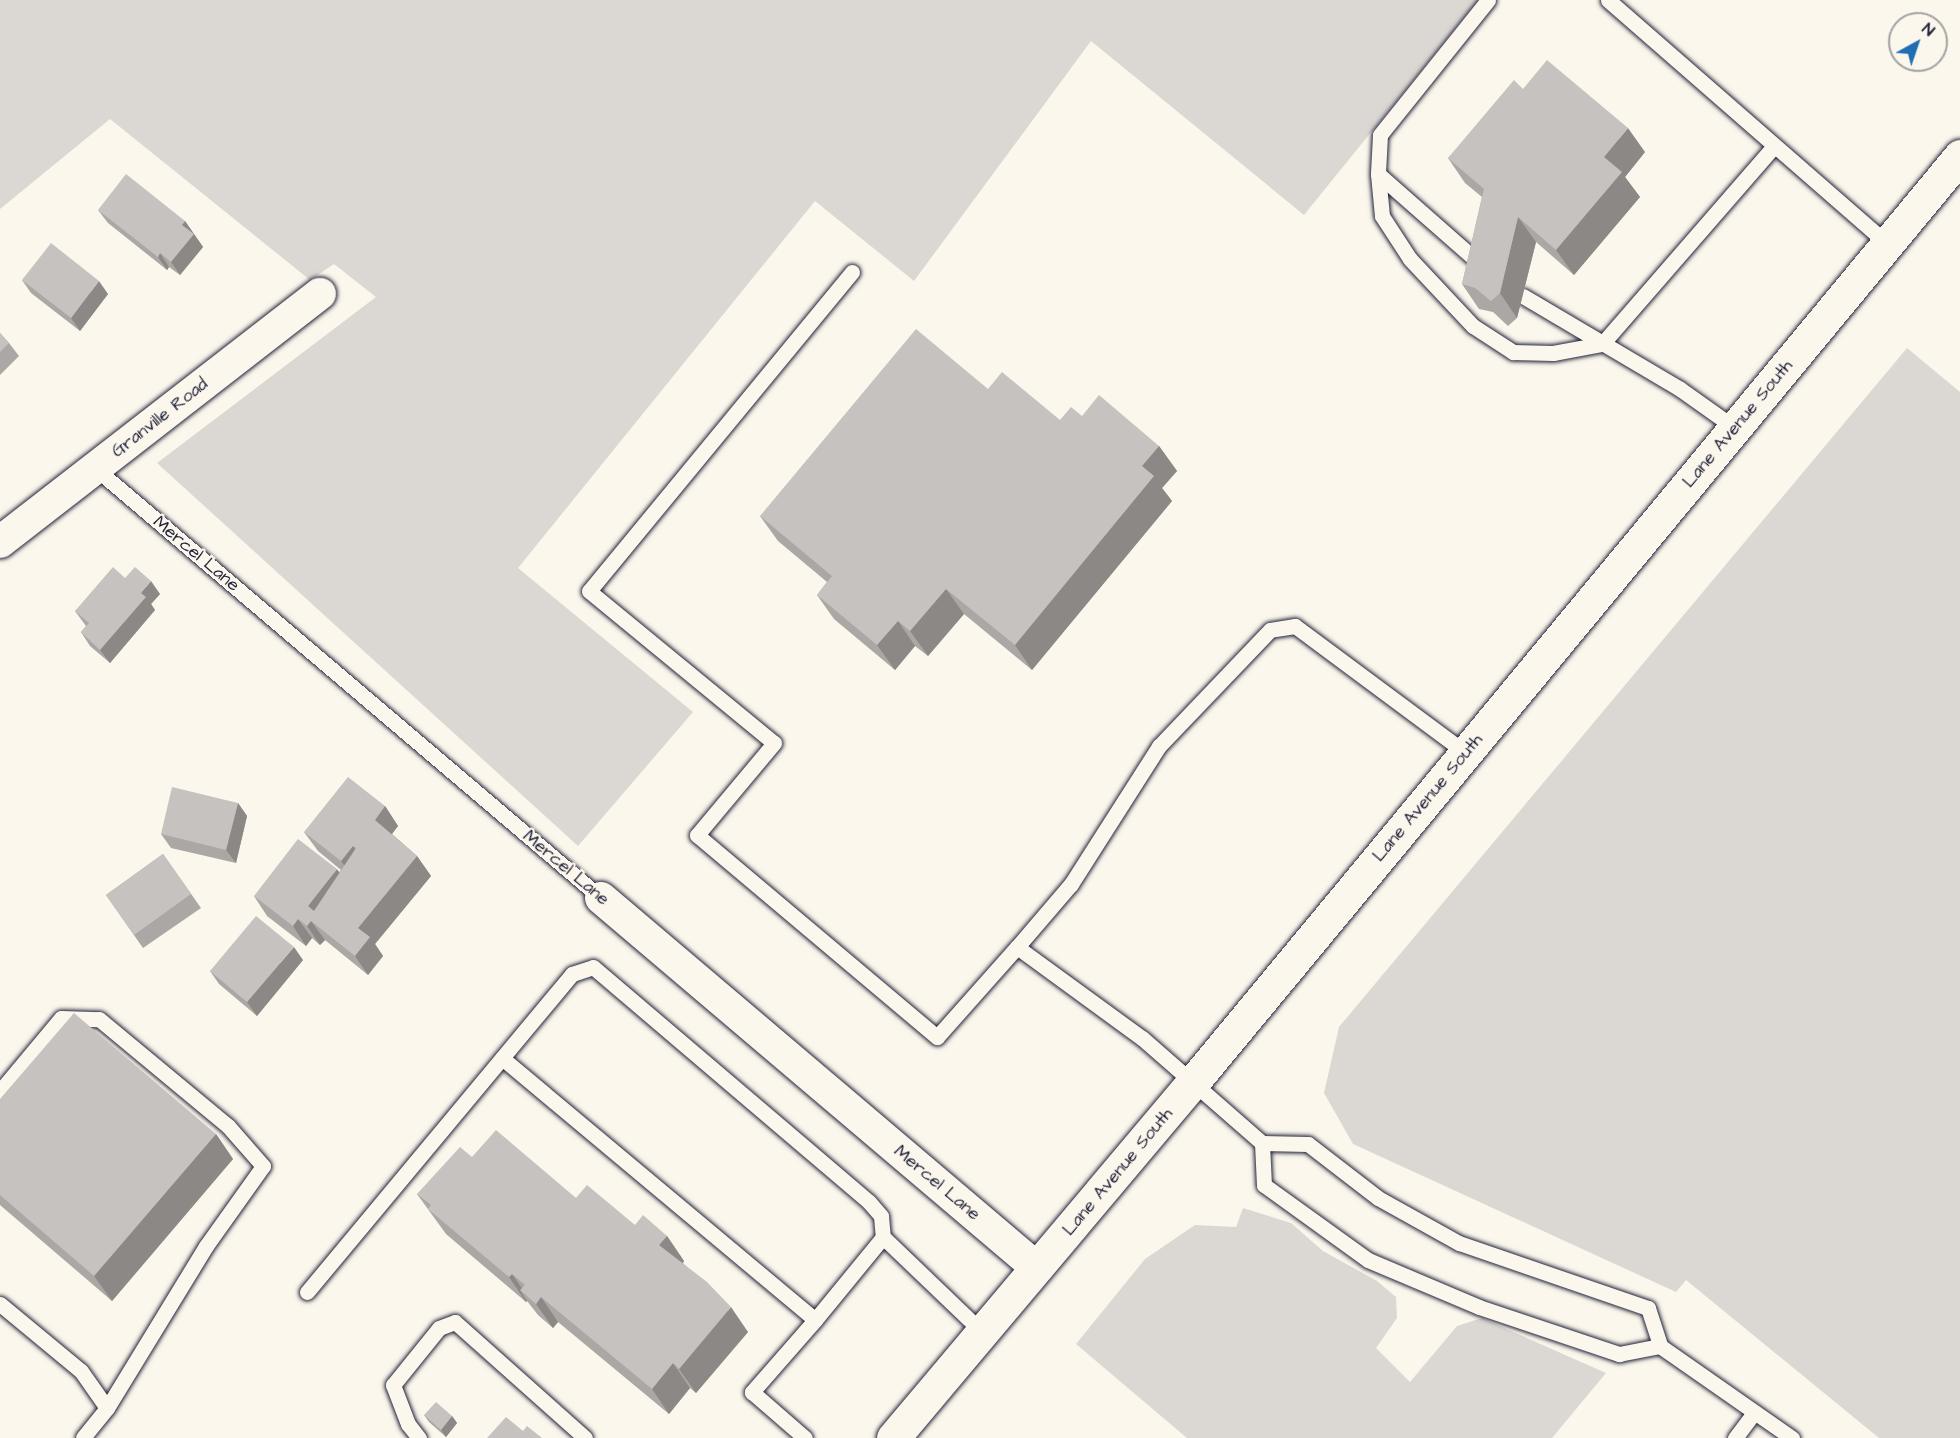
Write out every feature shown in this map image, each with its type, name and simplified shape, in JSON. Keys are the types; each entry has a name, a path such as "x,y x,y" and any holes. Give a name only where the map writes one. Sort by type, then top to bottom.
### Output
{"main road":[{"name":"Lane Avenue South","path":"893,1438 1194,1081 1960,156"}],"street":[{"name":"Granville Road","path":"0,542 320,294"},
{"name":"Mercel Lane","path":"601,898 1037,1268"}],"lane":[{"path":"1488,0 1380,135 1378,174 1382,216 1410,259 1473,326 1513,352 1553,353 1602,344 1774,146"},
{"path":"1608,0 1887,243"},
{"path":"1378,174 1488,271"},
{"path":"852,272 589,591 774,743 697,835 937,1037 1071,884 1160,746 1270,630 1295,626 1466,753"},
{"path":"1523,296 1680,389 1735,428"},
{"name":"Mercel Lane","path":"95,468 601,898"},
{"path":"1017,947 1194,1081 1262,1143 1308,1144 1378,1198 1459,1243 1648,1308 1660,1346 1792,1438"},
{"path":"307,1292 572,975 593,967 868,1202 881,1216 883,1237 983,1333"},
{"path":"0,1091 61,1018 99,1019 228,1126 263,1166 206,1246 107,1408 83,1438"},
{"path":"502,1058 815,1320"},
{"path":"1262,1143 1264,1185 1368,1260 1479,1307 1619,1354 1660,1346"},
{"path":"805,1438 753,1392 883,1237"},
{"path":"0,1304 81,1371 107,1408"},
{"path":"419,1438 408,1424 393,1385 439,1328 455,1322 585,1438"},
{"path":"1735,1438 1754,1413"}],"shaded area":[{"path":"0,0 1478,0 1304,215 1091,41 914,281 815,201 518,568 693,712 578,846 157,463 376,297 334,264 310,280 110,119 0,209"},
{"path":"1907,348 1960,392 1960,1438 1879,1438 1686,1280 1676,1292 1353,1144 1324,1093 1339,1027"},
{"path":"1243,1208 1291,1223 1323,1251 1377,1281 1396,1297 1397,1318 1376,1348 1410,1382 1457,1326 1482,1318 1606,1373 1552,1438 1187,1438 1076,1344 1145,1259 1195,1225 1236,1227"}],"building":[{"path":"1547,60 1628,128 1604,157 1622,172 1556,250 1518,217 1500,293 1491,301 1475,288 1462,284 1484,189 1448,158 1514,80 1523,89"},
{"path":"126,174 185,221 182,225 194,234 171,262 160,253 158,257 98,210"},
{"path":"51,243 99,281 71,318 22,280"},
{"path":"916,329 988,389 1002,372 1060,420 1071,407 1082,416 1099,395 1159,446 1142,466 1154,476 1015,645 946,589 910,631 898,621 877,645 817,595 832,576 760,516"},
{"path":"0,333 9,343 0,352"},
{"path":"113,567 125,578 135,567 151,581 141,593 146,597 100,650 81,632 89,623 75,611"},
{"path":"348,777 385,806 375,820 417,856 358,928 370,937 355,956 311,921 307,926 298,919 293,926 254,896 298,839 337,869 308,906 314,911 356,848 353,846 341,861 304,832"},
{"path":"172,787 238,803 226,850 161,834"},
{"path":"163,854 191,894 134,935 106,895"},
{"path":"256,916 294,947 247,1002 210,971"},
{"path":"74,1013 216,1134 94,1276 0,1195 0,1099"},
{"path":"496,1130 576,1198 587,1185 635,1225 643,1215 667,1236 659,1245 707,1282 731,1307 679,1369 673,1363 652,1389 541,1297 536,1304 520,1290 525,1285 512,1274 509,1277 428,1209 431,1205 417,1194 460,1147 472,1157"},
{"path":"436,1402 452,1416 441,1430 424,1415"},
{"path":"506,1417 523,1431 527,1426 542,1438 487,1438"}]}
